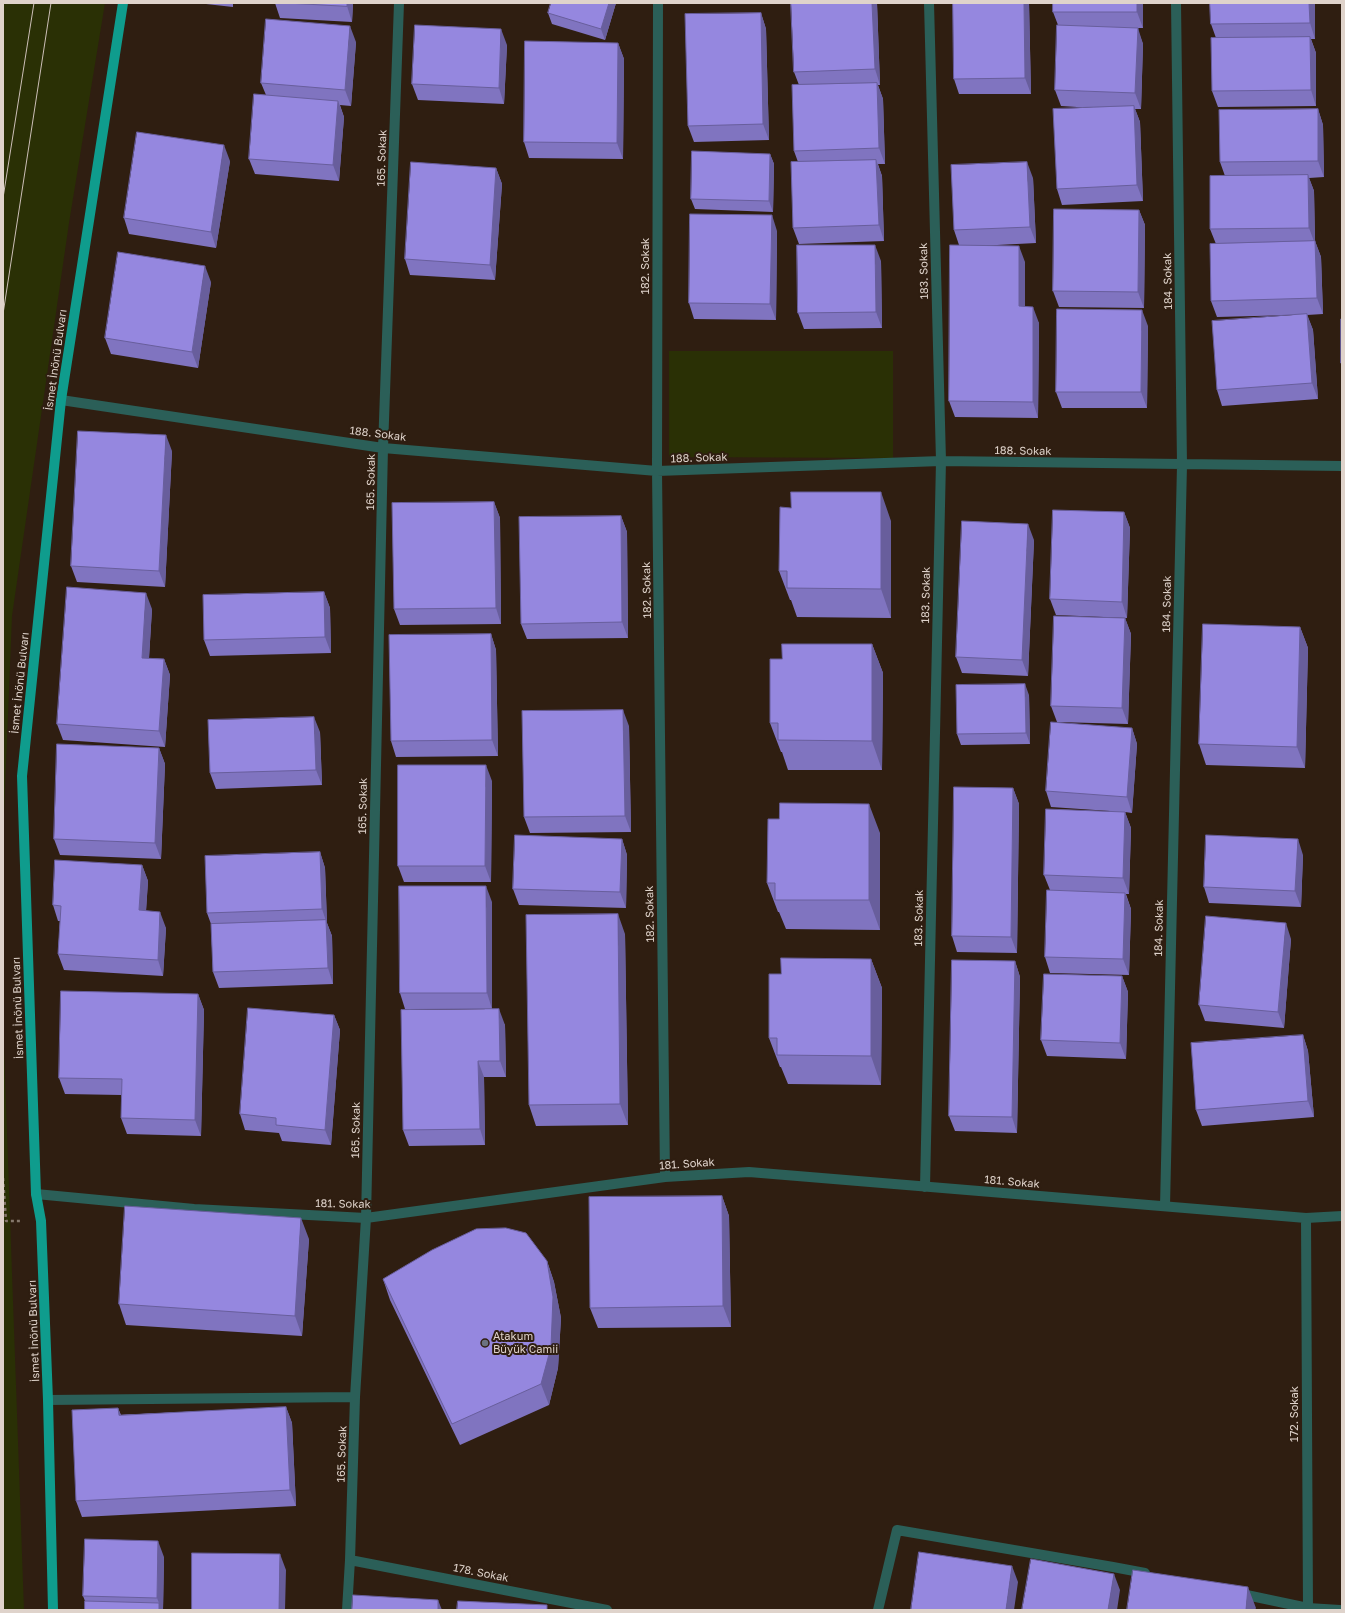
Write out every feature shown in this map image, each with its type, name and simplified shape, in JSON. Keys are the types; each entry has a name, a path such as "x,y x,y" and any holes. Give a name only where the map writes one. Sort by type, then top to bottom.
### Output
{"main road":[{"name":"İsmet İnönü Bulvarı","path":"53,1610 48,1400 41,1221 36,1194 22,776 61,400 123,3"}],"street":[{"name":"165. Sokak","path":"347,1610 355,1397 366,1218 383,448 400,3"},
{"name":"182. Sokak","path":"658,3 657,471 665,1177"},
{"name":"183. Sokak","path":"925,1187 941,462 929,3"},
{"name":"184. Sokak","path":"1165,1206 1182,465 1176,3"},
{"name":"188. Sokak","path":"61,400 383,448 657,471 941,462 1342,466"},
{"name":"181. Sokak","path":"36,1194 194,1209 366,1218 665,1177 749,1172 1306,1218 1342,1216"},
{"name":"172. Sokak","path":"1306,1218 1308,1609"},
{"path":"48,1400 355,1397"},
{"path":"878,1610 897,1530 1152,1575"},
{"name":"178. Sokak","path":"350,1560 607,1610"},
{"path":"1230,1591 1308,1609 1340,1610"}],"path":[{"path":"3,1178 6,1221"}],"green space":[{"path":"3,3 105,3 69,223 12,616 3,838"},
{"path":"669,351 893,351 893,458 669,457"},
{"path":"3,1020 24,1610 3,1610"}],"building":[{"path":"287,3 347,3 347,6"},
{"path":"551,3 609,3 601,29 548,13"},
{"path":"791,3 872,3 875,69 794,72"},
{"path":"953,3 1024,3 1025,78 954,79"},
{"path":"1053,3 1137,3 1137,12 1053,12"},
{"path":"1210,3 1309,3 1310,23 1211,24"},
{"path":"761,13 763,124 688,126 685,14"},
{"path":"266,19 350,26 345,90 261,83"},
{"path":"415,25 501,29 499,88 412,84"},
{"path":"1057,25 1138,28 1135,93 1055,90"},
{"path":"1310,37 1311,90 1212,91 1211,38"},
{"path":"525,41 618,43 617,143 524,142"},
{"path":"877,83 879,148 794,151 792,85"},
{"path":"254,94 338,101 333,165 249,159"},
{"path":"1134,106 1137,185 1057,189 1053,109"},
{"path":"1318,109 1318,161 1220,162 1219,110"},
{"path":"137,132 224,145 211,232 124,218"},
{"path":"692,151 770,154 769,201 691,199"},
{"path":"876,160 879,225 793,228 791,162"},
{"path":"411,162 496,168 490,265 405,259"},
{"path":"1027,162 1030,227 954,230 951,165"},
{"path":"1308,175 1309,228 1210,229 1210,176"},
{"path":"1054,209 1139,210 1138,292 1053,291"},
{"path":"690,214 772,215 770,304 689,303"},
{"path":"1315,241 1317,298 1211,301 1210,244"},
{"path":"797,245 875,245 876,312 798,313"},
{"path":"950,245 1019,246 1019,306 1033,307 1033,402 949,401"},
{"path":"118,252 205,266 192,352 105,338"},
{"path":"1057,309 1142,310 1141,392 1056,392"},
{"path":"1307,314 1312,383 1217,390 1212,321"},
{"path":"1342,319 1342,363 1341,363"},
{"path":"78,431 166,435 159,571 71,566"},
{"path":"791,492 881,492 881,589 787,588 787,571 779,571 780,507 791,508"},
{"path":"494,502 496,608 394,609 392,503"},
{"path":"1053,510 1124,512 1122,602 1050,599"},
{"path":"621,516 622,622 521,624 519,517"},
{"path":"962,521 1028,524 1022,660 956,657"},
{"path":"67,587 146,593 142,658 164,659 159,731 57,724"},
{"path":"324,592 325,637 204,640 203,595"},
{"path":"1054,616 1125,618 1122,708 1051,706"},
{"path":"1203,624 1300,627 1297,747 1199,744"},
{"path":"491,634 492,740 391,741 389,635"},
{"path":"782,644 872,644 872,741 778,740 778,723 770,723 770,659 782,659"},
{"path":"1025,684 1026,733 957,734 956,685"},
{"path":"623,710 625,816 524,817 522,711"},
{"path":"314,717 316,770 210,773 208,720"},
{"path":"1051,722 1132,728 1127,797 1046,791"},
{"path":"57,744 159,748 155,843 54,839"},
{"path":"398,765 486,765 485,866 398,866"},
{"path":"954,787 1013,788 1011,937 952,936"},
{"path":"780,803 869,804 869,900 775,900 775,883 767,883 768,819 779,819"},
{"path":"1046,809 1125,812 1123,878 1044,875"},
{"path":"515,835 622,839 620,892 513,889"},
{"path":"1206,835 1298,839 1295,891 1204,887"},
{"path":"320,852 322,909 207,913 205,856"},
{"path":"55,860 142,865 139,910 160,912 158,960 58,954 61,906 53,905"},
{"path":"399,886 486,886 487,993 400,993"},
{"path":"1047,890 1125,893 1123,959 1045,957"},
{"path":"618,914 620,1104 529,1105 526,915"},
{"path":"1206,916 1286,923 1278,1012 1199,1005"},
{"path":"326,920 328,968 213,972 211,924"},
{"path":"781,958 871,959 871,1056 777,1055 777,1038 769,1038 769,974 781,974"},
{"path":"952,960 1015,961 1012,1117 949,1116"},
{"path":"1044,974 1122,976 1120,1043 1041,1040"},
{"path":"61,991 198,994 195,1120 121,1118 122,1079 59,1078"},
{"path":"248,1008 334,1015 325,1130 276,1125 276,1118 240,1114"},
{"path":"499,1009 500,1061 478,1061 480,1129 403,1130 401,1010"},
{"path":"1303,1035 1308,1101 1196,1110 1191,1043"},
{"path":"722,1196 723,1306 590,1308 589,1197"},
{"path":"125,1206 301,1218 295,1316 119,1304"},
{"name":"Atakum Büyük Camii","path":"506,1228 526,1233 547,1261 553,1297 551,1347 541,1384 452,1424 383,1279 432,1250 476,1229"},
{"path":"286,1407 290,1490 76,1501 72,1410 118,1408 119,1415"},
{"path":"85,1539 158,1541 157,1598 83,1596"},
{"path":"919,1552 1012,1566 1006,1610 911,1610"},
{"path":"192,1553 280,1554 279,1610 192,1610"},
{"path":"1031,1559 1114,1574 1108,1610 1022,1610"},
{"path":"1133,1570 1248,1587 1246,1610 1127,1610"},
{"path":"353,1595 438,1600 438,1610 352,1610"},
{"path":"85,1601 159,1603 159,1610 85,1610"},
{"path":"458,1601 547,1605 547,1610 457,1610"}],"tram line":[{"path":"3,198 34,3"},
{"path":"3,314 51,3"}],"place":[{"name":"Atakum Büyük Camii","path":"485,1343"}]}
